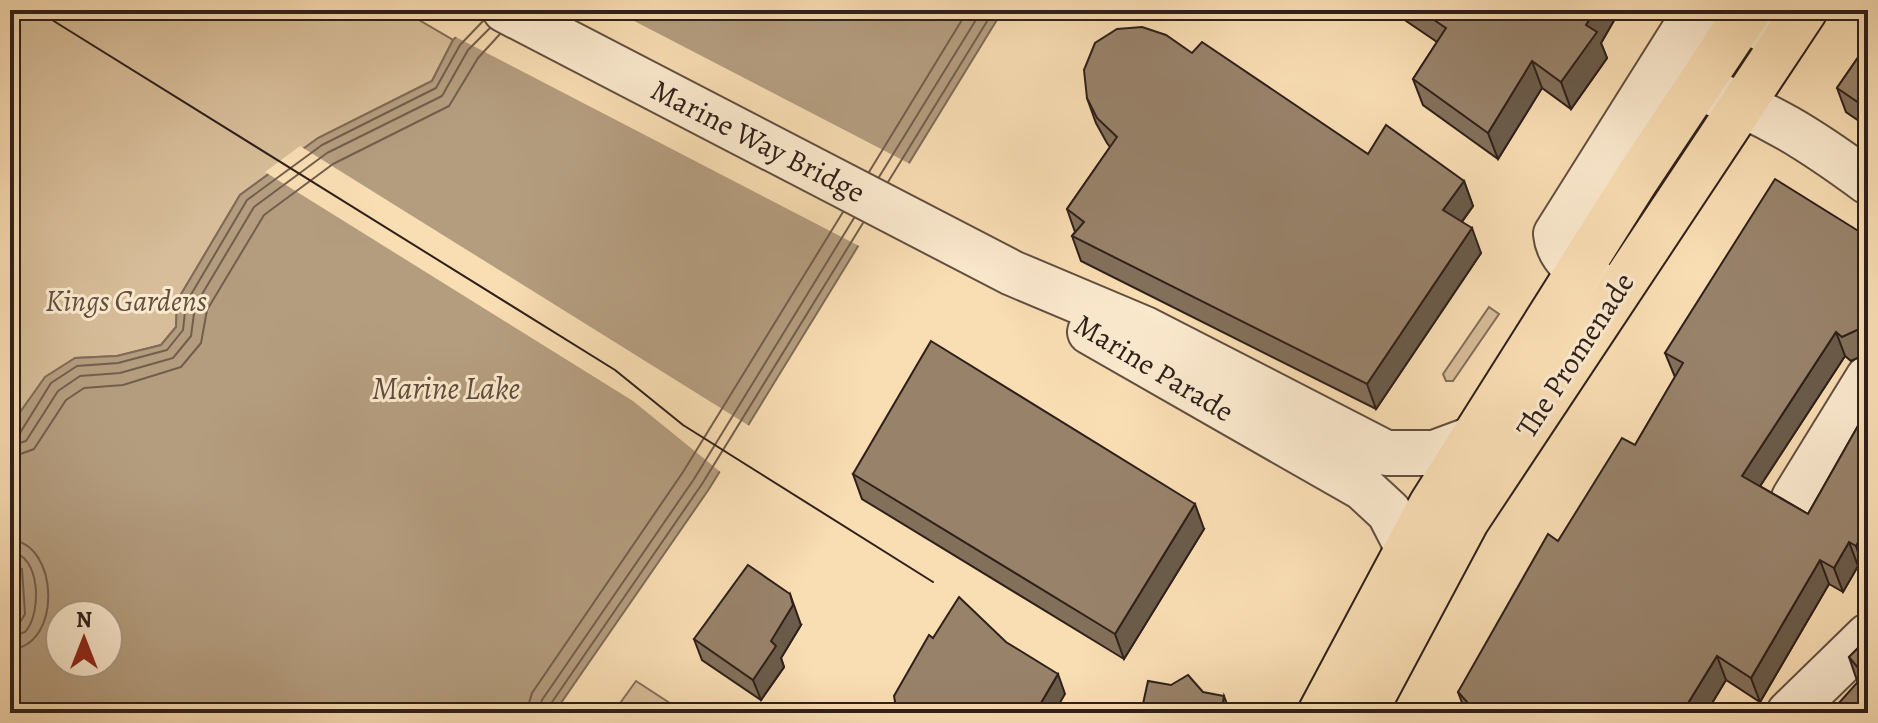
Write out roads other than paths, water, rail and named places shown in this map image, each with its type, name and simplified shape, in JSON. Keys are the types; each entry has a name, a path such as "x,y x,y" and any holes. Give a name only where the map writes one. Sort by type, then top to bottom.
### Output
{"main road":[{"name":"The Promenade","path":"1320,713 1439,533 1597,283 1620,170 1698,88 1746,14"},
{"name":"The Promenade","path":"1364,713 1477,437 1597,283 1744,103 1795,25"}],"street":[{"name":"Marine Way Bridge","path":"505,10 1012,273"},
{"path":"1620,170 1683,32 1712,17 1746,14 1795,25"},
{"path":"1698,88 1744,103 1800,133 1868,182"},
{"name":"Marine Parade","path":"1012,273 1145,329 1386,453 1434,453 1477,437"},
{"name":"Marine Parade","path":"1012,273 1074,323 1363,488 1389,512 1439,533"},
{"name":"Marine Parade","path":"1145,329 1194,373 1439,533"},
{"path":"1794,498 1868,378"},
{"path":"1789,713 1868,636"}],"water":[{"name":"Marine Lake","path":"482,10 1003,10 709,489 554,713 10,713 10,622 17,614 11,435 18,415 45,377 75,358 117,356 161,345 176,327 177,301 240,195 318,138 432,81 453,40"}],"tram line":[{"path":"36,10 615,370 683,425 933,582"}],"park label":[{"name":"Kings Gardens","path":"126,301"}]}
